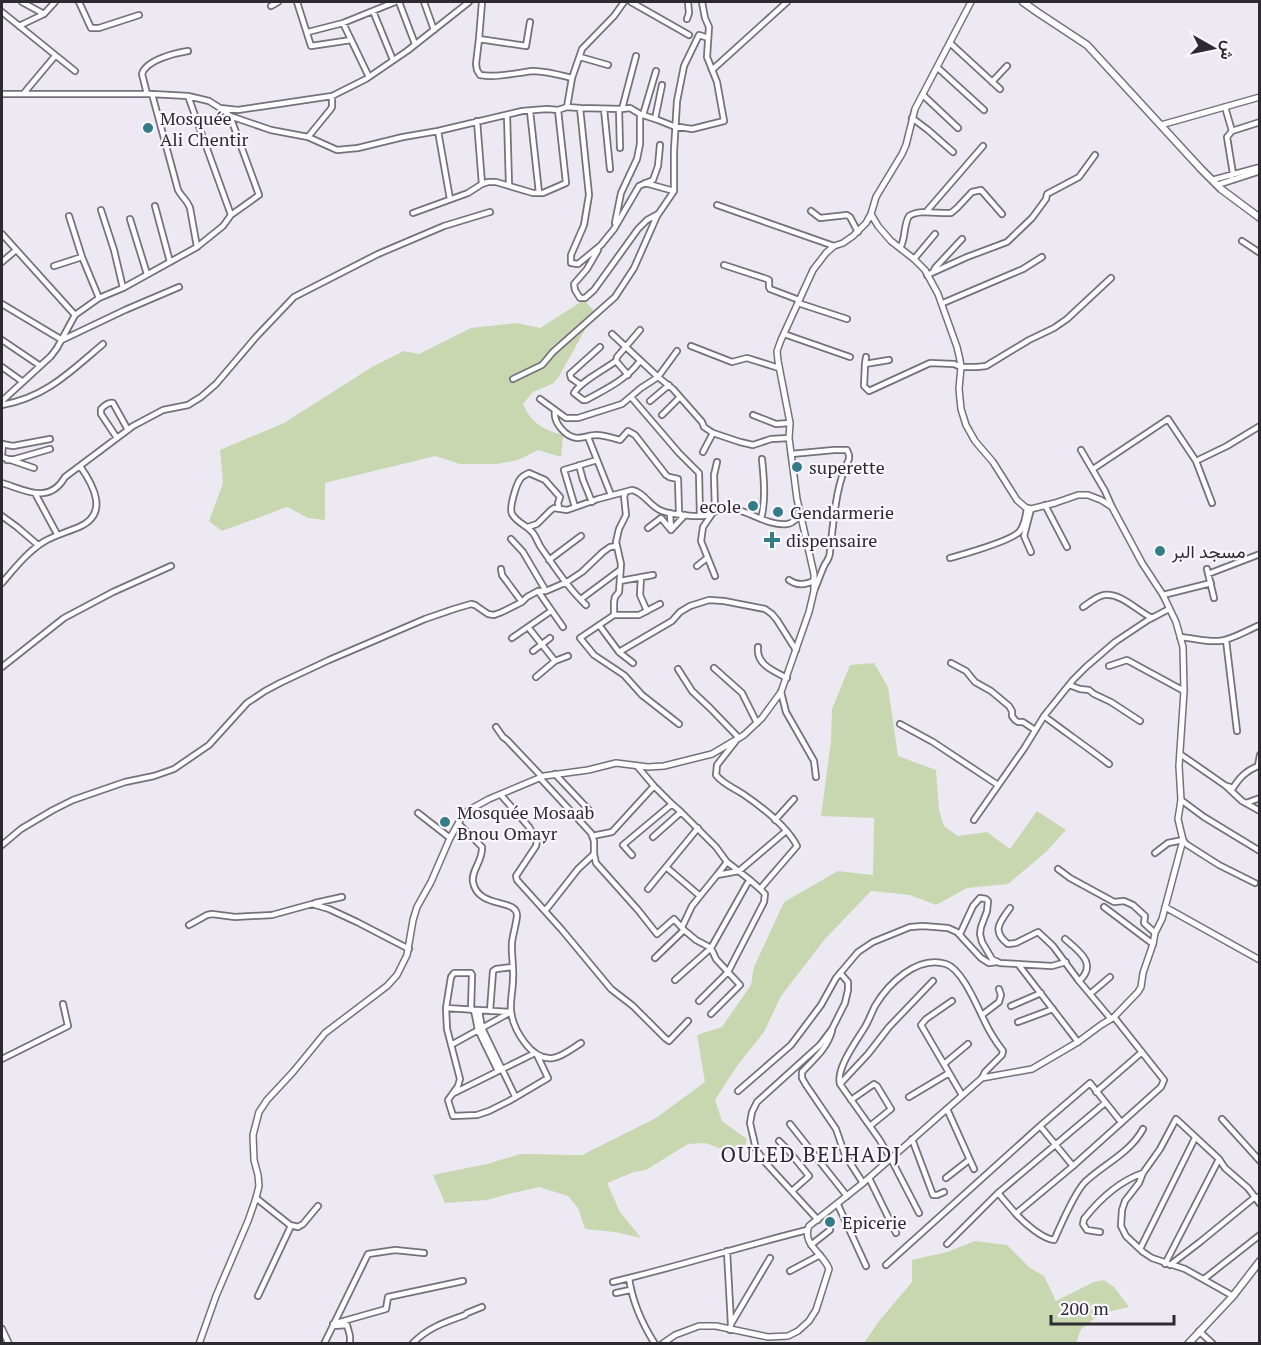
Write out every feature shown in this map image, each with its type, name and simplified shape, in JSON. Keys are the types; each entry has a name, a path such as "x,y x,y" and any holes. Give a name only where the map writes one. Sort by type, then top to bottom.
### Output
{"main road":[{"path":"1023,2 1087,45 1214,183 1260,218"},
{"path":"1188,1344 1233,1296 1260,1261"}],"street":[{"path":"22,2 44,14"},
{"path":"19,26 44,14 55,2"},
{"path":"79,2 91,28 99,28 139,15"},
{"path":"271,6 278,2"},
{"path":"297,2 311,46 351,40"},
{"path":"308,32 343,23 397,2 416,44"},
{"path":"424,2 434,30"},
{"path":"220,108 244,110 332,96 393,60 469,2"},
{"path":"482,2 476,64 480,75 502,76 535,71 572,78"},
{"path":"567,107 572,78 582,49 614,16 624,2"},
{"path":"631,2 689,35"},
{"path":"687,19 688,2"},
{"path":"2,94 188,96 209,101 230,116 271,130 308,137 337,150 358,148 507,115 567,107 630,108 641,115 692,129 724,121 717,82 707,57 709,27 702,2"},
{"path":"712,70 787,2"},
{"path":"814,591 815,580 800,512 789,438 790,423 777,351 819,261 834,246 843,243 866,223 876,197 906,145 915,109 971,2"},
{"path":"373,11 393,60"},
{"path":"2,12 75,71"},
{"path":"479,39 526,46 530,22"},
{"path":"343,23 369,76"},
{"path":"513,380 542,365 553,352 615,297 634,268 659,213 674,190 677,100 684,66 699,35 708,38"},
{"path":"950,43 1000,89"},
{"path":"188,51 155,61 145,66 142,74 150,94 177,190 190,207 197,247"},
{"path":"24,93 55,56"},
{"path":"620,148 620,109 636,56"},
{"path":"580,57 608,65"},
{"path":"992,82 1007,66"},
{"path":"938,68 984,110"},
{"path":"614,229 621,193 637,159 641,115 656,71"},
{"path":"655,118 662,85"},
{"path":"923,95 958,128"},
{"path":"188,96 231,215"},
{"path":"308,137 332,107 332,96"},
{"path":"1161,125 1260,97"},
{"path":"1225,107 1232,131"},
{"path":"580,108 589,195 584,225 571,255 571,263 578,264 601,245"},
{"path":"604,109 610,169"},
{"path":"413,213 468,193 482,184 496,182 533,193 543,193 566,183 558,110"},
{"path":"530,111 539,193"},
{"path":"507,115 509,185"},
{"path":"2,403 39,365 51,356 75,315 99,298 123,288 197,247 223,226 231,215 260,195 230,116"},
{"path":"912,118 953,152"},
{"path":"477,121 482,184"},
{"path":"1232,177 1227,136 1232,131 1260,123"},
{"path":"438,131 450,199"},
{"path":"659,213 638,229 594,290 585,298 580,298 574,290 574,284 614,229 639,186 653,180 658,166 660,145"},
{"path":"926,212 983,146"},
{"path":"930,273 1007,242 1032,218 1046,199 1047,194 1079,177 1095,155"},
{"path":"1214,183 1260,167"},
{"path":"1232,177 1260,171"},
{"path":"645,183 674,190"},
{"path":"900,248 903,244 905,225 909,216 919,212 951,213 972,192 981,190 1002,213"},
{"path":"717,205 834,246"},
{"path":"156,206 170,262"},
{"path":"101,210 123,288"},
{"path":"811,211 820,218 847,215 858,232"},
{"path":"2,483 36,495 53,490 61,484 65,477 129,430 163,410 188,405 201,397 216,384 270,321 294,297 378,254 444,226 490,212"},
{"path":"871,214 878,226 930,273 943,303 957,347 961,367 959,389 961,409 966,425 1017,500 1029,509 1083,494 1112,507"},
{"path":"69,216 82,257 99,298"},
{"path":"130,219 147,274"},
{"path":"2,234 75,315"},
{"path":"914,259 935,234"},
{"path":"930,273 962,239"},
{"path":"1242,241 1260,253"},
{"path":"2,262 16,250"},
{"path":"54,266 82,257"},
{"path":"943,303 1023,269 1041,257"},
{"path":"724,265 767,279 770,289 848,319"},
{"path":"866,357 864,386 869,391 930,363 954,364 961,367 986,366 1067,319 1111,278"},
{"path":"62,340 179,287"},
{"path":"2,304 62,340"},
{"path":"640,330 616,357 616,361 574,390 574,393 585,400 628,375 640,361"},
{"path":"612,334 669,385 704,427 753,445 771,439 789,438"},
{"path":"784,334 850,357"},
{"path":"2,340 39,365"},
{"path":"2,403 24,400 41,393 61,380 103,344"},
{"path":"691,346 732,362 747,358 779,368"},
{"path":"581,385 571,378 570,374 600,347"},
{"path":"540,399 568,418 578,418 608,410 622,404 658,377 677,351"},
{"path":"865,364 889,360"},
{"path":"616,361 628,375"},
{"path":"2,367 22,382"},
{"path":"650,401 669,385"},
{"path":"631,397 674,448 699,473 700,516"},
{"path":"662,415 680,397"},
{"path":"117,438 101,414 101,409 110,403 113,403 129,430"},
{"path":"555,411 554,415 559,425 569,435 578,438 598,435 620,440 628,431 635,435 666,475 678,479 680,513 683,514"},
{"path":"753,415 776,424 790,423"},
{"path":"1093,469 1168,419 1196,461 1212,502"},
{"path":"1196,461 1260,426"},
{"path":"702,452 713,432"},
{"path":"588,437 611,495"},
{"path":"3,457 2,444 13,446 50,439"},
{"path":"3,457 15,459 51,449"},
{"path":"760,889 797,847 796,843 755,803 721,781 716,775 717,765 737,740 757,723 781,692 805,626 814,591 828,561 838,486 849,460 847,450 791,454"},
{"path":"1081,450 1176,622 1183,647 1184,691 1179,766 1181,800 1178,819 1184,840 1186,844 1219,865 1255,883"},
{"path":"3,457 34,468"},
{"path":"761,519 764,503 762,459"},
{"path":"575,507 563,471 597,460"},
{"path":"715,576 701,541 703,526 714,511 714,475 717,462"},
{"path":"579,465 592,502"},
{"path":"2,583 38,545 57,534 86,524 94,517 97,507 88,478 80,466"},
{"path":"559,508 558,493 545,480 530,474 522,476 511,510 513,516 536,536 539,545 557,572 586,605"},
{"path":"528,527 543,520 550,510 559,508 567,510 611,495 636,490 654,507 667,512 707,516 722,507 742,510 771,522 790,524 800,512"},
{"path":"614,615 615,597 620,592 621,564 616,546 616,535 626,515 624,496 626,492"},
{"path":"36,495 57,534"},
{"path":"1045,505 1067,547"},
{"path":"1029,509 1024,536 1031,552"},
{"path":"950,558 1013,537 1023,526 1029,509"},
{"path":"648,528 667,512"},
{"path":"667,512 671,530"},
{"path":"671,530 683,514"},
{"path":"2,516 38,545"},
{"path":"661,518 671,530"},
{"path":"549,560 581,536"},
{"path":"511,539 523,552 546,591"},
{"path":"2,844 21,829 73,800 125,782 174,769 209,745 247,703 280,683 425,619 454,609 471,604 484,613 492,615 522,602 538,591 546,591 567,582 582,572 603,552 616,546"},
{"path":"1214,598 1207,571 1260,554"},
{"path":"697,566 708,558"},
{"path":"2,667 64,618 113,592 171,566"},
{"path":"501,569 502,575 522,602"},
{"path":"581,599 620,570"},
{"path":"620,581 652,575"},
{"path":"641,577 640,595 647,611"},
{"path":"789,580 795,584 804,584 815,580"},
{"path":"1162,595 1211,582"},
{"path":"538,591 563,627"},
{"path":"1083,607 1100,597 1110,596 1123,599 1152,618"},
{"path":"619,652 672,621 690,606 709,600 753,606 769,611 796,650"},
{"path":"660,604 639,615 614,615 580,638 591,653 624,675 642,695 679,724"},
{"path":"974,820 1044,716 1069,685 1103,652 1168,609"},
{"path":"512,638 551,611"},
{"path":"599,625 619,652 633,663"},
{"path":"1180,637 1218,641 1260,625"},
{"path":"528,627 555,661"},
{"path":"533,651 550,638"},
{"path":"1226,639 1237,731"},
{"path":"758,647 757,654 761,662 787,678"},
{"path":"536,677 555,661 567,656"},
{"path":"1109,666 1127,660 1184,691"},
{"path":"951,663 966,671 975,682 991,691 1009,706 1015,720 1035,730"},
{"path":"714,668 742,693 757,723"},
{"path":"678,669 692,692 710,708 737,740"},
{"path":"1069,685 1089,690 1140,721"},
{"path":"781,692 786,712 812,758 816,777"},
{"path":"1044,716 1109,764"},
{"path":"900,724 933,742 998,785"},
{"path":"496,727 587,828 594,841 596,863 657,934 674,918 696,940 711,948 716,959 740,985 711,1014"},
{"path":"199,1344 256,1198 259,1186 254,1160 253,1135 259,1112 325,1033 387,986 397,975 409,949 414,914 463,815 489,800 541,777 588,770 615,763 664,766 712,754 737,740"},
{"path":"1180,754 1260,811"},
{"path":"1226,786 1233,788 1248,770 1258,766 1260,755"},
{"path":"637,766 716,847 727,862 765,894 765,902 728,972 699,1001"},
{"path":"555,774 589,810"},
{"path":"592,836 612,832 654,786"},
{"path":"501,795 529,826 537,839 536,846 516,878 611,989 633,1006 669,1041 688,1021"},
{"path":"1246,803 1260,798"},
{"path":"775,820 794,799"},
{"path":"1181,800 1204,817 1260,851"},
{"path":"632,855 623,845 672,804"},
{"path":"653,837 681,812"},
{"path":"418,813 450,838"},
{"path":"459,824 482,847 482,857 473,879 479,894 490,901 511,906 516,911 517,918 512,945 511,1012 519,1035 530,1051 554,1058 581,1043"},
{"path":"648,889 698,828"},
{"path":"717,875 739,871 786,831"},
{"path":"1155,853 1168,843 1184,840"},
{"path":"982,1078 1032,1069 1113,1018 1138,992 1155,933 1162,919 1184,840"},
{"path":"545,911 578,869 594,854"},
{"path":"655,958 683,928 692,906 727,862"},
{"path":"666,867 700,896"},
{"path":"1058,869 1114,902 1124,901 1133,905 1144,916 1144,923 1155,933"},
{"path":"675,980 711,948 750,880"},
{"path":"189,925 212,914 235,917 272,915 342,897"},
{"path":"960,934 973,906 980,898 988,899 988,909 980,937 992,959 997,962"},
{"path":"312,904 348,917 409,949"},
{"path":"1104,907 1153,944"},
{"path":"1165,907 1260,960"},
{"path":"1010,908 999,924 1001,939 1008,944 1016,943 1038,932 1053,946 1079,981 1164,1080 1161,1087 1016,1214"},
{"path":"738,1091 791,1045 821,1005 840,973 858,952 865,946 906,928 923,926 954,930 981,958 989,963 1052,966 1066,962"},
{"path":"1065,939 1079,951 1088,965 1079,981"},
{"path":"662,1344 675,1335 699,1326 730,1327 752,1334 780,1337 798,1331 809,1321 816,1310 829,1269 828,1264 807,1237 809,1226 838,1205 891,1159 912,1139 948,1109 982,1078 1002,1055 1003,1051 961,979 948,965 932,963 920,965 888,988 850,1049 839,1079 840,1084 891,1159 919,1213"},
{"path":"1018,964 1078,1042"},
{"path":"490,1011 493,971 513,967"},
{"path":"515,1096 480,1029 475,1010 471,972 454,973 451,976 446,1008 447,1029 459,1079 458,1086 448,1100 453,1116 477,1115 499,1106 548,1078 536,1054"},
{"path":"818,1220 764,1161 756,1149 750,1124 754,1106 762,1096 820,1045 832,1029 845,1003 848,990 848,982 840,973"},
{"path":"1090,994 1110,977"},
{"path":"840,1084 889,1027 933,981"},
{"path":"982,1015 999,1002 1001,995 999,990"},
{"path":"1011,1005 1041,993"},
{"path":"952,1001 921,1025 962,1095"},
{"path":"2,1059 68,1026 63,1004"},
{"path":"446,1008 511,1012"},
{"path":"1018,1022 1053,1009"},
{"path":"451,1045 511,1012"},
{"path":"832,1029 824,1049 802,1072 802,1078 832,1123 845,1155 863,1183"},
{"path":"944,1064 968,1044"},
{"path":"1096,1092 1142,1053"},
{"path":"454,1093 536,1054"},
{"path":"909,1097 949,1073"},
{"path":"886,1265 1090,1083 1121,1122"},
{"path":"851,1100 874,1084 877,1086 891,1109 870,1126"},
{"path":"947,1244 998,1192 1105,1102"},
{"path":"948,1109 974,1168"},
{"path":"1233,1296 1185,1269 1152,1258 1140,1249 1126,1236 1121,1226 1125,1201 1139,1183 1176,1119 1257,1197 1260,1204"},
{"path":"1222,1119 1260,1161"},
{"path":"790,1124 847,1196"},
{"path":"1040,1126 1073,1166"},
{"path":"998,1192 1016,1214 1050,1240 1054,1240 1084,1183 1125,1152 1143,1129"},
{"path":"1140,1249 1195,1138"},
{"path":"912,1139 933,1195 944,1192"},
{"path":"779,1141 809,1176 792,1191"},
{"path":"1168,1264 1218,1159"},
{"path":"946,1178 969,1160"},
{"path":"1100,1232 1088,1230 1083,1224 1084,1219 1096,1204 1120,1185 1143,1173"},
{"path":"869,1178 896,1233"},
{"path":"1168,1264 1257,1197"},
{"path":"256,1198 290,1225 298,1227 318,1206"},
{"path":"838,1205 866,1266"},
{"path":"258,1296 290,1225"},
{"path":"614,1282 807,1230"},
{"path":"811,1245 831,1230"},
{"path":"1204,1279 1260,1235"},
{"path":"324,1344 368,1254 394,1250 424,1254"},
{"path":"727,1251 730,1327"},
{"path":"790,1271 820,1255"},
{"path":"730,1327 770,1258"},
{"path":"629,1278 630,1290 643,1323 655,1344"},
{"path":"333,1325 386,1310 388,1297 463,1281"},
{"path":"615,1293 630,1290"},
{"path":"412,1344 421,1335 438,1325 482,1307"},
{"path":"333,1325 347,1325 351,1336 350,1344"},
{"path":"2,1329 9,1344"},
{"path":"1198,1331 1213,1344"}],"green space":[{"path":"584,300 595,312 558,378 552,384 533,392 523,404 526,411 539,425 563,435 561,457 538,450 518,460 497,464 460,464 435,456 325,483 325,520 308,518 287,507 222,531 209,521 223,483 220,450 284,423 372,367 404,351 419,354 471,328 517,323 540,328"},
{"path":"874,663 888,687 898,756 936,770 939,810 944,826 958,836 987,832 1010,849 1037,811 1066,830 1046,852 1008,884 967,888 936,905 910,895 871,891 825,939 781,996 764,1032 737,1066 715,1100 722,1121 747,1139 742,1156 705,1143 688,1144 646,1170 634,1172 607,1183 620,1212 641,1238 585,1229 578,1208 568,1196 539,1187 487,1200 445,1203 433,1175 487,1164 520,1154 582,1155 656,1118 705,1082 697,1035 722,1027 751,985 754,967 784,902 838,871 873,875 874,818 821,816 831,741 832,709 850,665"},
{"path":"975,1241 1007,1245 1030,1268 1044,1276 1056,1301 1094,1282 1104,1280 1114,1287 1129,1307 1100,1314 1081,1329 1076,1343 864,1343 879,1321 912,1282 912,1260 947,1252"}],"place":[{"name":"Mosquée Ali Chentir","path":"148,128"},
{"name":"superette","path":"797,467"},
{"name":"ecole","path":"753,506"},
{"name":"Gendarmerie","path":"778,512"},
{"name":"dispensaire","path":"772,540"},
{"name":"مسجد البر","path":"1160,551"},
{"name":"Mosquée Mosaab Bnou Omayr","path":"445,822"},
{"name":"Epicerie","path":"830,1222"}],"district":[{"name":"OULED BELHADJ","path":"811,1154"}]}
